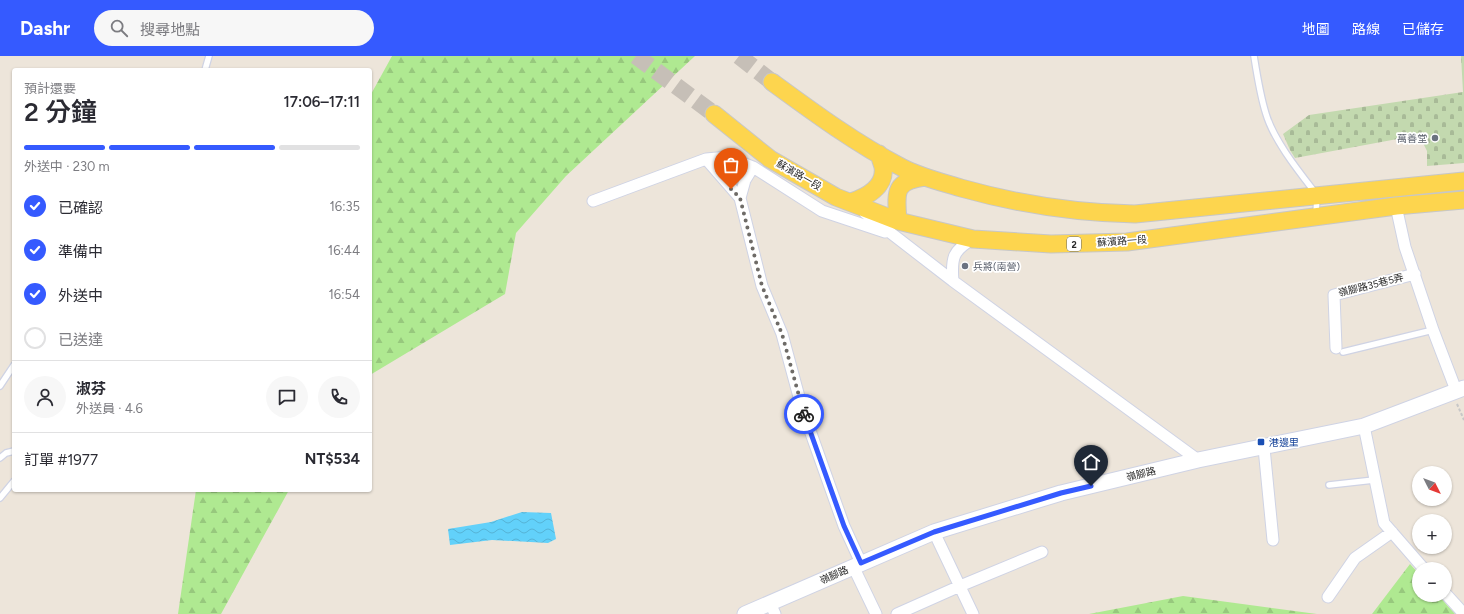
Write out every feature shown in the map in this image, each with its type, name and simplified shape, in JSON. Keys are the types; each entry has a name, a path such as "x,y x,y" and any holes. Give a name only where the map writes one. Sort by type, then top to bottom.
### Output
{"main road":[{"path":"772,82 827,122 879,154 925,178 989,195 1055,208 1098,213 1135,214 1464,182"},
{"name":"蘇濱路一段","path":"714,114 770,159 836,197 851,202 896,228 973,239 1050,244 1127,242 1396,206 1464,200"},
{"path":"851,202 861,198 878,187 883,178 883,168 879,154"},
{"path":"896,228 897,192 905,182 925,178"}],"street":[{"path":"593,201 706,159 728,156 752,167 822,211 896,228 953,281 1198,460"},
{"path":"706,159 740,198"},
{"path":"752,167 744,180 740,198 762,286 782,334 802,408 857,565 876,614"},
{"path":"1396,206 1405,247 1433,330 1454,385 1459,390"},
{"path":"953,281 953,256 961,245 973,239"},
{"name":"嶺腳路35巷5弄","path":"1339,350 1334,294 1414,274"},
{"name":"嶺腳路","path":"745,614 772,608 857,565 934,532 1061,493 1198,460 1264,448 1364,426 1459,390"},
{"path":"1364,426 1384,523 1418,562"},
{"path":"1264,448 1273,540"},
{"path":"934,532 973,614"},
{"path":"1328,597 1355,558 1392,532"},
{"path":"897,614 1042,552"},
{"path":"1452,601 1463,614"}],"lane":[{"path":"206,68 209,56"},
{"path":"1254,56 1266,115 1276,137 1303,178 1317,196 1316,217"},
{"path":"1339,350 1433,330"},
{"path":"0,386 12,368"},
{"path":"0,458 6,453 12,452"},
{"path":"1329,485 1374,480"},
{"path":"0,498 12,483"}],"path":[{"path":"1459,390 1455,399 1464,420"}],"green space":[{"path":"392,56 695,56 566,176 516,233 505,294 372,374 372,92"},
{"path":"1461,56 1464,56 1464,163 1427,166 1427,151 1419,135 1295,158 1290,150 1283,134 1309,115 1463,92"},
{"path":"196,492 288,492 221,614 178,614"},
{"path":"1410,564 1412,566 1412,602 1444,602 1455,614 1372,614"},
{"path":"1183,596 1317,614 1089,614"}],"water":[{"path":"522,512 551,513 556,539 548,543 492,540 450,545 448,529 491,522"}],"tunnel":[{"path":"636,56 714,114"},
{"path":"739,56 772,82"}],"way so far":[{"path":"731,189 740,198 762,286 788,351 798,396 804,414"}],"place":[{"name":"萬善堂","path":"1435,138"},
{"name":"兵將(南營)","path":"965,266"},
{"name":"港邊里","path":"1261,442"}],"route":[{"path":"804,414 844,526 861,563 934,532 1061,493 1091,486"}]}
